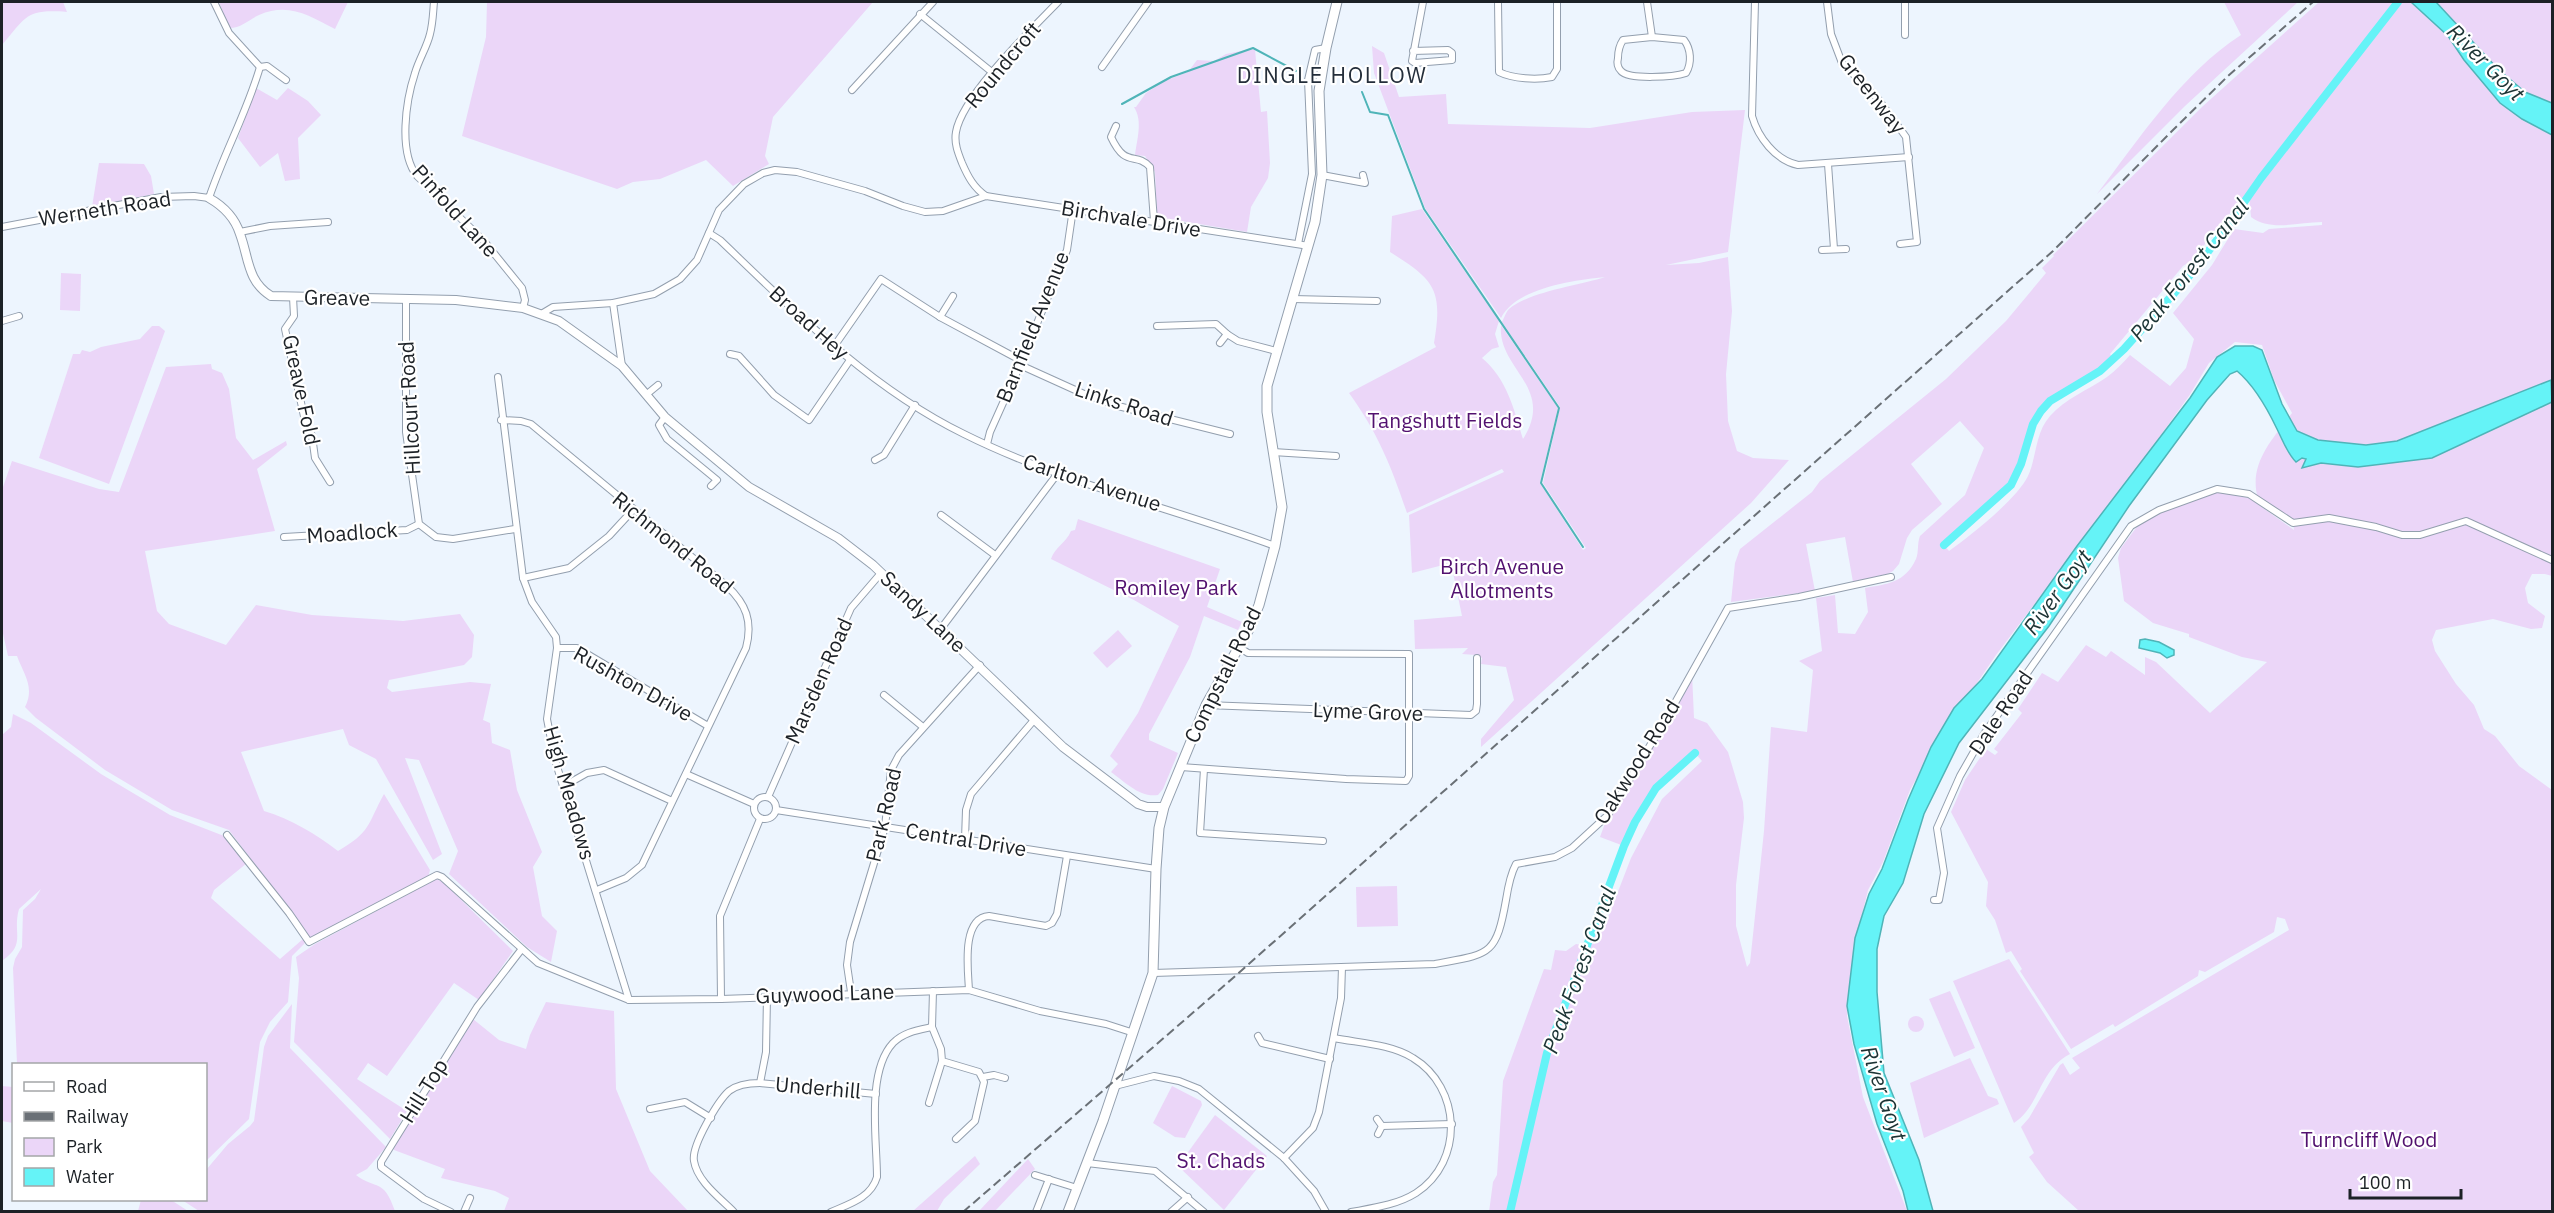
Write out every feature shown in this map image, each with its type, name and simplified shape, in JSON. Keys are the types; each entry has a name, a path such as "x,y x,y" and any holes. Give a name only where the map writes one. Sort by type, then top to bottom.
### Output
{"main road":[{"name":"Compstall Road","path":"1068,1212 1134,1033 1153,973 1156,869 1159,828 1164,807 1206,705 1240,648 1259,605 1275,546 1282,507 1267,412 1267,386 1293,299 1322,175 1319,91 1337,2"}],"street":[{"path":"214,2 229,33 260,67"},
{"name":"Pinfold Lane","path":"434,2 430,35 414,75 408,108 405,136 410,166 417,176 484,241 522,288 525,300 523,308"},
{"path":"852,90 933,2"},
{"name":"Roundcroft","path":"986,196 976,189 965,170 955,135 967,106 993,73 1058,2"},
{"path":"1102,67 1148,2"},
{"path":"1413,51 1448,50 1452,53 1452,60 1415,63 1412,61 1413,51 1423,2"},
{"path":"1498,2 1499,72 1507,76 1544,79 1552,77 1557,69 1557,2"},
{"path":"1647,2 1652,37"},
{"path":"1755,2 1752,116 1756,130 1773,150 1791,163 1828,164 1909,157"},
{"name":"Greenway","path":"1827,2 1831,34 1842,63 1879,100 1906,137 1917,242 1900,244"},
{"path":"1905,2 1905,35"},
{"path":"920,14 993,73"},
{"path":"1652,37 1684,40 1689,46 1689,67 1686,73 1677,76 1629,76 1621,71 1617,64 1618,47 1623,40 1652,37"},
{"name":"Compstall Road","path":"1304,245 1312,174 1308,80 1315,50 1326,48"},
{"path":"260,67 267,66 286,80"},
{"path":"209,198 223,157 235,136 260,67"},
{"path":"1116,126 1111,137 1118,152 1129,159 1148,164 1150,167 1154,221"},
{"path":"1828,164 1834,249"},
{"name":"Birchvale Drive","path":"709,233 719,210 744,184 763,173 775,170 797,172 871,193 925,212 942,211 986,196 1304,245"},
{"path":"1322,175 1374,185"},
{"path":"1363,175 1365,183"},
{"name":"Werneth Road","path":"2,226 161,197 209,198"},
{"name":"Greave","path":"209,198 228,212 240,232 247,262 257,285 272,296 456,300 523,308"},
{"name":"Barnfield Avenue","path":"987,444 990,432 1067,250 1073,209"},
{"path":"240,232 270,226 328,222"},
{"path":"543,313 553,307 613,303 654,294 680,279 697,260 709,233"},
{"name":"Broad Hey","path":"709,233 720,240 850,360 915,405"},
{"path":"1822,250 1846,249"},
{"name":"Links Road","path":"835,345 881,279 940,317 1021,363 1084,394 1118,406 1230,434"},
{"path":"940,317 952,296"},
{"name":"Greave Fold","path":"293,297 294,316 285,328 305,421 312,436 315,458 330,482"},
{"name":"Hillcourt Road","path":"405,298 406,432 419,524"},
{"path":"1293,299 1377,301"},
{"path":"613,303 622,366"},
{"name":"Sandy Lane","path":"523,308 543,313 569,327 622,366 664,417 749,487 838,538 881,573 1081,762 1138,804 1148,807 1164,807"},
{"path":"2,321 19,316"},
{"path":"1157,326 1216,324 1238,340 1276,351"},
{"path":"1220,343 1227,334"},
{"path":"730,354 740,356 774,395 816,425"},
{"path":"809,420 850,360"},
{"path":"498,377 501,420 523,578 532,602 556,637 558,648"},
{"path":"647,394 658,385"},
{"path":"875,460 884,455 915,405"},
{"name":"Carlton Avenue","path":"915,405 963,434 1014,457 1275,546"},
{"path":"664,417 659,425 667,439 717,480 711,486"},
{"name":"Richmond Road","path":"501,420 521,420 531,424 727,586 745,606 748,623 746,648 642,865 626,878 597,890"},
{"path":"664,433 672,423"},
{"path":"1273,452 1336,456"},
{"path":"939,630 1058,473"},
{"name":"Dale Road","path":"1934,900 1939,900 1944,873 1937,828 1960,776 1984,734 2118,543 2132,526 2144,517 2217,489 2249,494 2293,524 2329,518 2376,527 2402,535 2420,535 2466,521 2553,560"},
{"path":"523,578 569,568 609,536 633,510"},
{"path":"941,515 994,555"},
{"path":"419,524 436,537 453,539 515,529"},
{"name":"Moadlock","path":"284,537 407,530 419,524"},
{"name":"Marsden Road","path":"768,797 851,608 881,573"},
{"name":"Oakwood Road","path":"1153,973 1435,964 1472,957 1488,950 1497,939 1511,874 1516,864 1555,857 1572,848 1608,815 1666,719 1728,608 1799,597 1891,577"},
{"name":"Rushton Drive","path":"558,648 577,648 708,726"},
{"name":"High Meadows","path":"558,648 547,719 555,760 597,890 629,1000"},
{"path":"1181,767 1406,781 1409,776 1409,654 1248,653 1240,648"},
{"name":"Lyme Grove","path":"1206,705 1471,715 1476,711 1476,658"},
{"name":"Park Road","path":"850,992 846,965 850,942 885,827 891,770 899,754 980,665"},
{"path":"884,694 923,727"},
{"path":"965,839 966,810 971,794 1034,720"},
{"path":"1204,769 1200,833 1323,841"},
{"path":"564,786 587,773 604,770 672,801"},
{"path":"686,774 754,804"},
{"path":"768,797 774,802 776,810 770,818 760,819 754,813 754,804 760,798 768,797"},
{"name":"Central Drive","path":"776,810 1156,869"},
{"path":"721,999 720,916 760,819"},
{"name":"Guywood Lane","path":"227,835 309,942 437,875 538,963 629,1000 969,990 1040,1011 1106,1024 1134,1033"},
{"path":"969,990 968,956 974,924 981,917 989,916 1046,926 1053,923 1057,914 1066,856"},
{"name":"Hill Top","path":"451,1212 424,1199 381,1167 381,1162 477,1007 521,950"},
{"path":"1284,1158 1313,1128 1319,1112 1341,998 1342,967"},
{"path":"929,1103 942,1061 941,1049 932,1027 933,990"},
{"path":"760,1083 766,1052 767,996"},
{"name":"Underhill","path":"831,1212 870,1193 875,1185 877,1177 876,1094 879,1072 887,1052 904,1035 932,1027"},
{"path":"1258,1036 1262,1043 1330,1059"},
{"path":"1334,1038 1400,1051 1420,1062 1443,1088 1449,1102 1452,1124 1447,1151 1426,1185 1396,1203 1351,1212"},
{"path":"1256,1048 1262,1043"},
{"path":"942,1061 979,1072 984,1082 975,1121 956,1139"},
{"path":"983,1077 994,1075 1005,1078"},
{"path":"1115,1086 1154,1076 1179,1081 1199,1089 1284,1158 1314,1191 1326,1212"},
{"name":"Underhill","path":"734,1212 699,1176 693,1160 701,1134 728,1092 738,1085 760,1083 876,1094"},
{"path":"650,1108 685,1102 711,1118"},
{"path":"1377,1119 1382,1126"},
{"path":"1382,1126 1452,1124"},
{"path":"1378,1134 1382,1126"},
{"path":"1087,1163 1155,1171 1204,1212"},
{"path":"1035,1175 1077,1188"},
{"path":"1036,1212 1049,1179"},
{"path":"1172,1212 1188,1197"},
{"path":"464,1212 470,1198"}],"green space":[{"path":"2,2 63,2 67,12 43,12 28,16 2,45"},
{"path":"219,2 348,2 335,29 299,12 289,10 270,11 234,28 229,28"},
{"path":"487,2 873,2 773,117 765,156 769,164 733,186 706,160 660,179 633,182 617,189 462,136 486,37"},
{"path":"2224,2 2298,2 2185,106 2097,194 2180,88 2199,68 2241,35"},
{"name":"Turncliff Wood","path":"2319,2 2552,2 2552,576 2532,574 2525,588 2528,603 2545,616 2542,628 2531,629 2493,619 2436,630 2432,640 2435,651 2456,684 2474,705 2484,729 2495,736 2519,766 2552,790 2552,1211 2079,1211 2047,1182 2029,1157 2034,1153 2021,1127 2029,1118 2060,1065 2063,1063 2070,1075 2080,1068 2072,1058 2289,930 2285,919 2277,917 2274,932 2205,972 2199,970 2198,976 2115,1027 2113,1024 2071,1049 2020,971 2022,969 2011,951 2006,953 1995,920 1986,906 1988,882 1951,812 1965,780 1986,749 1995,755 1998,752 1994,749 2022,713 2018,709 2042,673 2058,682 2086,645 2106,657 2111,651 2145,675 2145,657 2156,662 2210,713 2267,662 2242,657 2189,637 2189,634 2153,623 2124,601 2118,558 2121,548 2139,524 2165,511 2218,492 2249,498 2294,530 2293,523 2258,499 2256,486 2256,475 2264,453 2292,413 2274,380 2262,345 2235,342 2209,363 2189,396 1996,655 1935,745 1910,790 1883,862 1868,890 1855,944 1847,1016 1863,1097 1907,1211 1489,1212 1493,1182 1497,1175 1503,1081 1544,969 1551,970 1555,950 1566,951 1576,944 1588,946 1597,916 1607,920 1631,858 1662,799 1702,761 1695,753 1656,788 1635,822 1624,846 1600,837 1608,815 1692,673 1694,718 1707,723 1728,752 1743,802 1744,818 1736,885 1736,926 1747,967 1750,963 1764,831 1771,727 1807,732 1813,670 1799,661 1822,651 1816,598 1835,595 1838,633 1855,634 1868,612 1865,588 1895,581 1912,567 1916,559 1920,536 1965,495 1984,448 1960,421 1911,464 1942,504 1912,530 1907,538 1899,564 1884,576 1853,582 1845,537 1806,544 1815,591 1731,602 1735,563 1740,549 1812,492 1820,481 1946,379 2006,321 2046,273 2042,268 2053,255 2203,106","holes":["2249,196 2251,217 2267,224 2322,222 2322,225 2269,229 2263,233 2234,229 2212,265 2173,313 2194,339 2186,368 2170,386 2130,355 2107,377 2063,405 2045,423 2031,468 2022,485 1992,516 1949,551 1944,545 2011,485 2021,464 2033,424 2050,401 2100,371 2113,358 2110,354 2183,266 2192,260 2241,200 2243,202"]},
{"path":"1372,46 1384,53 1399,97 1446,94 1448,124 1590,128 1692,112 1745,110 1728,252 1666,265 1699,263 1728,257 1732,311 1726,374 1728,421 1737,451 1753,458 1789,460 1751,503 1481,747 1481,739 1514,700 1506,667 1481,664 1482,658 1462,654 1468,648 1415,649 1414,620 1462,616 1451,563 1412,573 1409,515 1504,472 1502,469 1407,513 1383,450 1349,393 1436,347 1434,343 1437,325 1436,298 1426,279 1390,252 1392,216 1422,209 1499,321 1495,334 1499,347 1492,349 1482,358 1491,366 1504,385 1523,439 1531,421 1533,405 1523,379 1507,354 1502,340 1501,325 1558,408 1540,483 1583,550 1586,548 1543,483 1560,407 1502,322 1509,309 1529,298 1605,277 1547,287 1519,299 1509,308 1501,318 1425,208 1374,73"},
{"path":"1255,50 1261,112 1267,111 1270,163 1268,178 1251,207 1247,232 1157,217 1155,172 1145,156 1135,155 1139,124 1134,107 1146,93 1164,81 1188,72 1197,60 1214,61 1226,54"},
{"path":"256,88 277,100 288,88 308,101 321,115 298,138 300,179 285,181 278,153 260,167 238,138"},
{"path":"99,163 144,164 151,176 154,194 92,207"},
{"path":"61,273 81,274 80,311 60,310"},
{"path":"152,326 159,326 165,331 109,484 39,458 73,354 80,354 82,350 90,352 101,347 140,339"},
{"path":"211,364 212,369 222,373 229,389 236,438 253,460 286,441 287,445 257,469 275,531 145,551 157,611 169,624 226,645 256,605 312,615 403,621 460,614 474,635 472,657 464,665 389,680 387,688 392,692 470,682 491,684 483,720 490,723 492,743 510,750 517,790 542,852 533,867 542,916 557,931 551,962 527,947 449,874 458,851 419,760 405,758 442,854 433,860 376,759 349,745 343,729 241,752 264,811 303,828 338,851 363,833 384,794 430,870 428,877 310,938 229,830 172,810 105,770 36,718 25,707 29,687 17,656 8,656 2,629 2,490 12,461 99,489 119,492 166,367"},
{"name":"Romiley Park","path":"1078,519 1220,569 1207,607 1242,622 1238,630 1204,616 1190,657 1149,734 1149,740 1178,753 1163,789 1158,795 1139,792 1111,772 1118,764 1110,756 1138,713 1179,626 1134,600 1051,559 1071,531 1075,530"},
{"path":"1118,630 1132,646 1107,668 1093,653"},
{"path":"13,714 31,723 101,774 170,815 224,836 247,863 214,890 211,898 280,959 303,939 305,943 292,956 288,1002 270,1022 260,1042 249,1119 207,1160 207,1063 17,1063 13,968 22,947 23,910 35,899 41,889 19,909 17,943 10,955 2,961 2,735 11,727"},
{"path":"436,879 443,882 513,951 479,1000 454,983 387,1076 368,1063 357,1079 407,1111 390,1139 294,1042 299,978 296,957 315,944"},
{"path":"1397,886 1398,926 1357,927 1356,887"},
{"path":"2009,959 2070,1054 2052,1069 2030,1107 2014,1123 1953,981"},
{"path":"1950,991 1975,1048 1954,1057 1929,999"},
{"path":"546,1002 614,1011 616,1089 650,1171 688,1211 504,1211 509,1198 495,1191 441,1178 445,1169 394,1150 393,1146 473,1019 499,1040 526,1049 530,1035"},
{"path":"292,1004 290,1048 386,1147 367,1169 356,1175 383,1189 395,1211 199,1211 184,1201 207,1201 207,1169 228,1144 254,1121 264,1047 268,1036"},
{"path":"1913,1016 1919,1016 1924,1024 1922,1030 1913,1032 1908,1027 1908,1021"},
{"path":"1970,1058 1988,1096 1997,1099 1999,1104 1924,1138 1910,1083"},
{"path":"2,1086 12,1087 12,1123 2,1121"},
{"path":"1172,1086 1201,1101 1202,1105 1185,1138 1175,1137 1153,1123"},
{"name":"St. Chads","path":"1215,1115 1267,1156 1224,1210 1178,1166"},
{"path":"975,1156 980,1164 944,1199 937,1211 913,1211"},
{"path":"1028,1159 1035,1169 995,1211 979,1211"},
{"path":"141,1201 173,1201 188,1211 138,1211"}],"water":[{"name":"River Goyt","path":"2411,2 2436,2 2498,69 2525,92 2552,103 2552,135 2522,119 2500,103 2464,60 2448,36"},
{"name":"River Goyt","path":"2235,346 2253,346 2262,350 2282,404 2297,431 2318,440 2366,445 2397,441 2551,380 2552,402 2432,458 2358,467 2321,463 2302,468 2306,459 2302,458 2296,462 2285,447 2260,398 2237,371 2230,374 2207,400 2129,506 2049,626 1959,743 1924,814 1903,883 1884,916 1877,949 1877,992 1884,1073 1919,1160 1933,1211 1908,1211 1903,1191 1877,1124 1854,1044 1847,1006 1855,938 1869,894 1882,869 1931,747 1954,708 1982,679 2077,546 2190,398 2217,357"},
{"path":"2140,640 2159,642 2174,650 2174,655 2167,658 2160,653 2139,648"}],"waterway":[{"name":"Peak Forest Canal","path":"1944,545 2011,485 2021,464 2033,424 2050,401 2100,371 2124,349 2186,280 2261,178 2398,2"},
{"path":"1122,104 1171,77 1253,48 1296,71"},
{"path":"1362,92 1370,112 1388,115 1424,209 1559,408 1541,483 1583,547"},
{"name":"Peak Forest Canal","path":"1510,1212 1547,1053 1624,846 1635,822 1656,788 1695,753"}],"railway":[{"path":"963,1212 1233,978 2053,251 2228,76 2313,2"}],"district":[{"name":"DINGLE HOLLOW","path":"1332,75"}],"park label":[{"name":"Tangshutt Fields","path":"1445,421"},
{"name":"Birch Avenue Allotments","path":"1502,579"}]}
